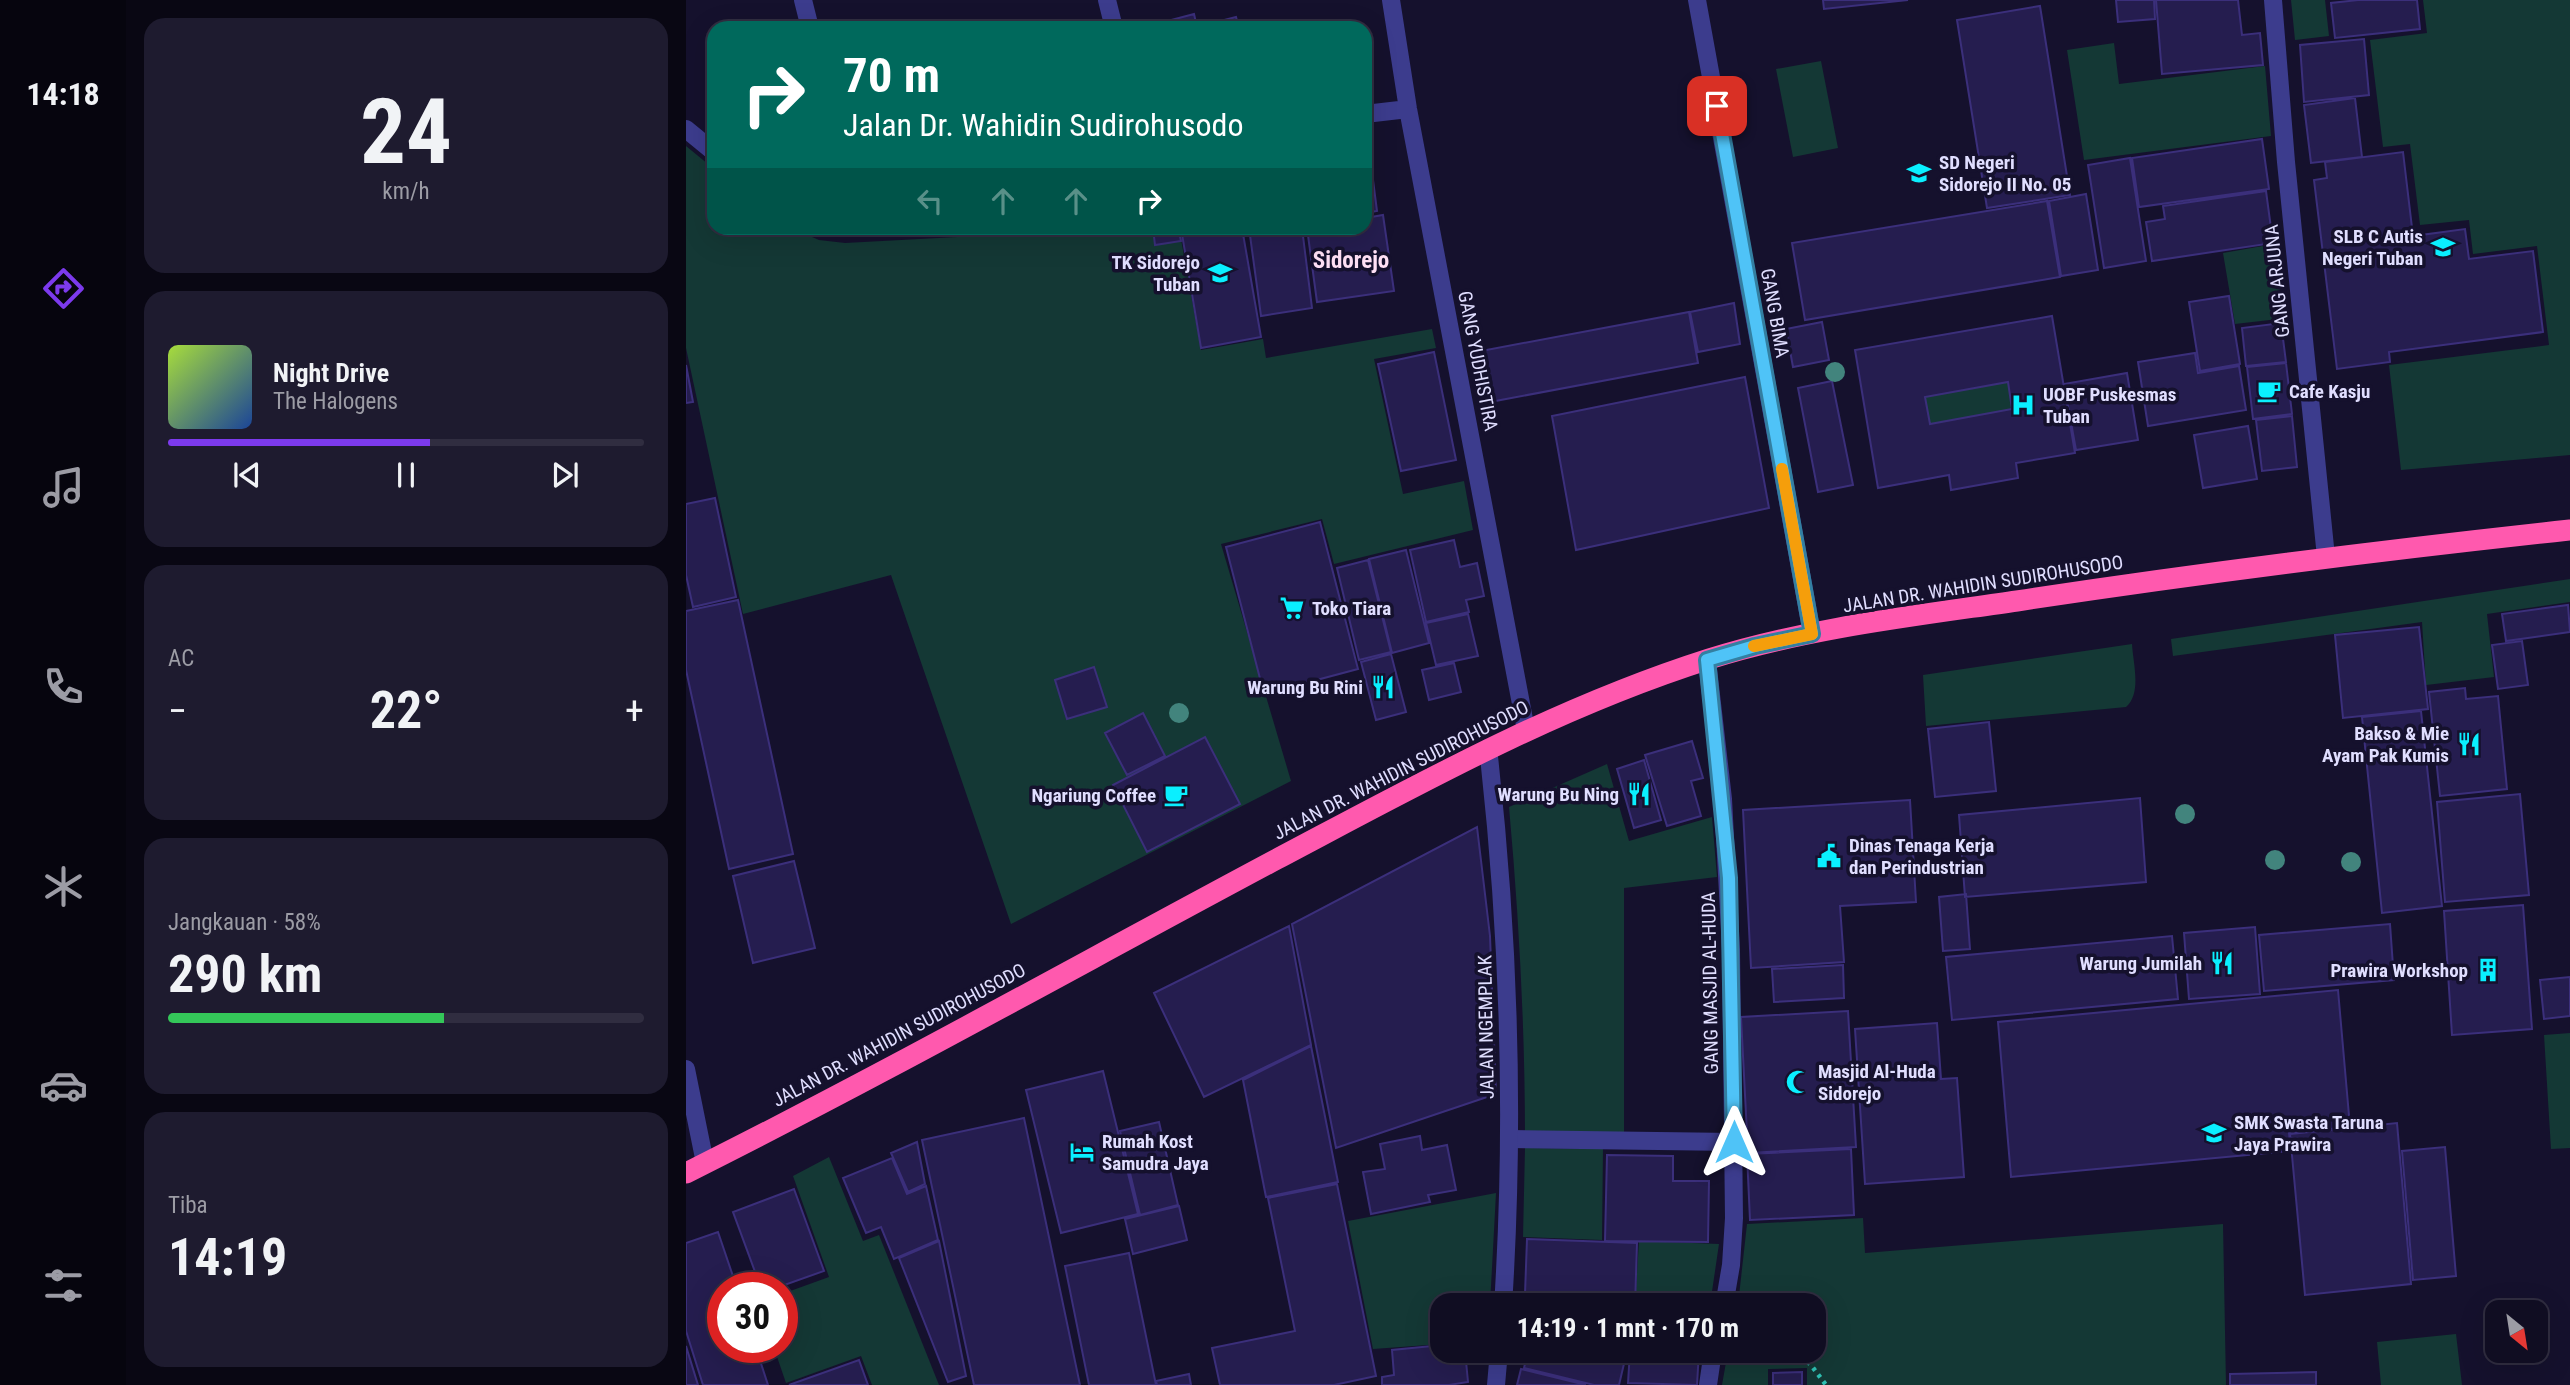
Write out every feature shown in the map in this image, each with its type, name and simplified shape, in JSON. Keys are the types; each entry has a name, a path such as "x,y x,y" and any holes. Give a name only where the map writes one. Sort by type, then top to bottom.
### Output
{"highway":[{"name":"JALAN DR. WAHIDIN SUDIROHUSODO","path":"695,1168 879,1073 1488,748 1598,699 1707,660 1812,634 2142,582 2326,557 2570,530"}],"street":[{"path":"803,0 808,21"},
{"path":"1107,0 1112,21"},
{"name":"GANG YUDHISTIRA","path":"1391,0 1409,109 1526,730"},
{"name":"GANG BIMA","path":"1698,0 1812,634"},
{"name":"GANG ARJUNA","path":"2273,0 2286,162 2326,557"},
{"path":"1372,113 1409,109"},
{"path":"686,129 707,146"},
{"name":"GANG MASJID AL-HUDA","path":"1707,660 1729,878 1734,1142 1733,1242 1726,1293"},
{"name":"JALAN NGEMPLAK","path":"1488,748 1506,952 1509,1139 1503,1293"},
{"path":"686,1069 695,1168"},
{"path":"1509,1139 1734,1142"},
{"path":"1496,1385 1498,1363"},
{"path":"1708,1385 1711,1363"}],"path":[{"path":"1808,1363 1826,1385"}],"green space":[{"path":"2291,0 2325,0 2329,36 2295,40"},
{"path":"2423,0 2570,0 2570,455 2401,470 2389,365 2549,345 2537,246 2473,254 2469,220 2420,225 2410,144 2383,147 2370,40 2427,33"},
{"path":"2114,43 2119,84 2265,66 2271,136 2084,160 2067,50"},
{"path":"1821,61 1838,148 1793,157 1776,69"},
{"path":"686,146 707,163 707,235 807,235 819,240 845,243 996,235 1180,235 1201,350 1263,339 1266,358 1432,329 1436,348 1374,359 1403,494 1464,481 1473,530 1334,564 1322,519 1221,544 1291,781 1011,924 891,575 743,614 686,348"},
{"path":"2280,243 2287,318 2235,324 2223,253"},
{"path":"2008,382 2012,409 1930,424 1925,397"},
{"path":"2570,579 2570,602 2487,614 2494,677 2426,685 2422,622 2173,656 2171,639"},
{"path":"2132,644 2135,686 2131,701 2126,707 1926,726 1923,675"},
{"path":"1607,764 1629,841 1712,817 1717,877 1624,888 1624,1141 1525,1139 1521,973 1509,807"},
{"path":"2570,1033 2570,1148 2551,1149 2544,1035"},
{"path":"1525,1148 1603,1149 1602,1240 1523,1237"},
{"path":"829,1157 863,1241 879,1235 939,1385 872,1385 861,1356 786,1383 779,1363 798,1363 798,1288 829,1277 793,1176"},
{"path":"1496,1193 1491,1293 1430,1293 1430,1345 1373,1349 1348,1221"},
{"path":"1863,1218 1865,1253 2223,1224 2226,1385 1807,1385 1807,1368 1768,1369 1768,1385 1722,1385 1726,1363 1826,1363 1826,1293 1739,1293 1747,1224"},
{"path":"1639,1241 1719,1244 1712,1293 1636,1293"},
{"path":"2456,1334 2462,1385 2381,1385 2377,1342"}],"building":[{"path":"1823,0 1908,0 1824,9"},
{"path":"2116,0 2154,0 2155,19 2118,22"},
{"path":"2156,0 2238,0 2242,35 2260,33 2263,65 2162,74"},
{"path":"2417,0 2420,29 2335,38 2331,3"},
{"path":"2040,6 2070,195 1987,208 1957,20"},
{"path":"1194,14 1196,21 1168,21"},
{"path":"1236,17 1237,21 1220,21"},
{"path":"2364,39 2369,95 2304,102 2300,45"},
{"path":"2355,98 2362,157 2311,163 2304,105"},
{"path":"2262,139 2269,189 2139,207 2132,158"},
{"path":"2403,152 2413,236 2465,229 2469,259 2533,251 2543,332 2389,352 2390,362 2337,369 2314,180 2327,178 2325,162"},
{"path":"2130,158 2146,261 2104,268 2088,165"},
{"path":"1372,172 1377,211 1372,212"},
{"path":"2266,191 2273,243 2152,261 2146,222 2165,219 2163,206"},
{"path":"2086,194 2098,270 2061,276 2049,201"},
{"path":"2047,201 2060,277 1805,320 1792,243"},
{"path":"1383,215 1394,291 1317,302 1308,235 1372,235 1372,217"},
{"path":"1154,235 1180,235 1181,241 1155,245"},
{"name":"TK Sidorejo Tuban","path":"1182,235 1243,235 1261,337 1201,348"},
{"path":"1250,235 1303,235 1312,308 1261,316"},
{"path":"2229,296 2240,364 2200,371 2189,302"},
{"path":"1734,303 1740,344 1698,352 1690,312"},
{"path":"1689,312 1698,363 1490,402 1481,351"},
{"name":"UOBF Puskesmas Tuban","path":"2052,316 2075,453 2016,463 2018,478 1951,490 1949,475 1878,488 1855,350","holes":["2008,382 2012,409 1930,424 1925,397"]},
{"path":"1822,322 1829,360 1793,367 1786,329"},
{"path":"2281,323 2286,362 2246,366 2242,328"},
{"path":"1434,352 1456,460 1401,471 1378,364"},
{"path":"2195,353 2198,373 2239,366 2246,410 2148,426 2138,362"},
{"name":"Cafe Kasju","path":"2286,363 2292,414 2253,419 2247,367"},
{"path":"686,365 693,402 686,403"},
{"path":"2127,373 2138,440 2076,450 2064,384"},
{"path":"1745,377 1769,508 1576,550 1552,416"},
{"path":"1832,381 1853,485 1818,492 1798,388"},
{"path":"2292,416 2297,467 2262,471 2256,420"},
{"path":"2248,426 2257,479 2203,488 2194,435"},
{"path":"715,498 736,597 693,607 686,575 686,504"},
{"name":"Toko Tiara","path":"1320,522 1358,669 1264,694 1226,547"},
{"path":"1454,540 1460,567 1477,563 1484,596 1466,600 1469,612 1426,622 1410,550"},
{"path":"1406,550 1429,643 1392,653 1369,559"},
{"path":"1368,560 1391,652 1359,660 1337,568"},
{"path":"738,600 793,854 729,869 686,670 686,611"},
{"path":"2568,605 2570,632 2506,641 2502,614"},
{"path":"1468,614 1478,656 1436,665 1426,623"},
{"path":"2419,627 2428,709 2343,718 2335,635"},
{"path":"2522,641 2528,685 2498,689 2492,645"},
{"name":"Warung Bu Rini","path":"1391,654 1406,712 1376,720 1361,662"},
{"path":"1454,663 1461,692 1429,700 1422,670"},
{"path":"1094,667 1107,707 1067,719 1055,680"},
{"name":"Bakso & Mie Ayam Pak Kumis","path":"2465,688 2466,699 2498,696 2507,789 2440,796 2429,692"},
{"path":"2421,711 2442,906 2382,913 2362,717"},
{"path":"1143,713 1165,756 1127,775 1105,733"},
{"path":"1989,722 1996,791 1935,797 1928,729"},
{"name":"Ngariung Coffee","path":"1205,737 1240,804 1147,852 1113,785"},
{"path":"1692,741 1703,778 1691,781 1701,816 1667,826 1645,755"},
{"name":"Warung Bu Ning","path":"1644,760 1661,820 1634,828 1617,769"},
{"path":"2520,794 2529,895 2445,902 2437,802"},
{"path":"2140,798 2146,882 1965,897 1959,815"},
{"name":"Dinas Tenaga Kerja dan Perindustrian","path":"1910,800 1916,902 1840,906 1844,962 1751,968 1743,810"},
{"path":"1477,827 1490,936 1496,1094 1336,1148 1292,924"},
{"path":"794,861 815,948 753,963 733,876"},
{"path":"1966,894 1970,949 1943,951 1939,897"},
{"name":"Prawira Workshop","path":"2523,905 2532,1029 2452,1035 2444,911"},
{"path":"2390,924 2394,980 2264,991 2259,935"},
{"path":"1289,926 1311,1045 1204,1097 1154,993"},
{"name":"Warung Jumilah","path":"2255,927 2260,994 2189,999 2184,933"},
{"path":"2172,936 2178,999 1952,1020 1946,957"},
{"path":"1843,965 1844,998 1774,1002 1772,969"},
{"path":"2570,977 2570,1016 2544,1019 2540,980"},
{"path":"2338,990 2350,1127 2289,1133 2291,1151 2011,1177 1998,1022"},
{"name":"Masjid Al-Huda Sidorejo","path":"1848,1011 1856,1147 1748,1153 1741,1017"},
{"path":"1937,1023 1941,1079 1957,1078 1964,1177 1865,1184 1855,1029"},
{"path":"1311,1046 1338,1182 1266,1197 1243,1080"},
{"name":"Rumah Kost Samudra Jaya","path":"1103,1071 1138,1214 1061,1233 1026,1090"},
{"path":"1024,1118 1080,1385 974,1385 922,1140"},
{"path":"1159,1122 1178,1205 1140,1215 1120,1131"},
{"path":"2397,1123 2411,1284 2305,1295 2290,1134"},
{"path":"1420,1136 1422,1150 1447,1145 1456,1190 1428,1195 1430,1202 1371,1214 1363,1172 1385,1169 1380,1144"},
{"path":"917,1142 925,1184 908,1192 891,1153"},
{"path":"2445,1147 2456,1276 2413,1280 2402,1151"},
{"path":"1851,1149 1854,1215 1750,1220 1747,1154"},
{"path":"1607,1155 1673,1156 1673,1181 1709,1181 1708,1242 1605,1241"},
{"path":"892,1158 907,1194 926,1186 938,1240 894,1259 881,1227 866,1233 843,1178"},
{"path":"1337,1184 1376,1376 1334,1385 1220,1385 1212,1348 1295,1331 1268,1198"},
{"path":"794,1189 824,1271 798,1280 798,1272 755,1272 733,1212"},
{"path":"1179,1206 1187,1240 1133,1254 1125,1219"},
{"path":"718,1232 732,1272 707,1272 707,1363 761,1363 768,1385 703,1385 686,1331 686,1243"},
{"path":"1527,1239 1637,1243 1635,1293 1525,1293"},
{"path":"939,1241 966,1376 948,1382 899,1258"},
{"path":"1129,1253 1156,1385 1089,1385 1065,1266"},
{"path":"686,1346 698,1385 686,1385"},
{"path":"1430,1346 1430,1363 1466,1363 1468,1382 1449,1385 1382,1385 1382,1377 1394,1375 1392,1350"},
{"path":"859,1360 868,1385 789,1385"},
{"path":"1525,1363 1624,1363 1619,1385 1594,1385 1524,1368"},
{"path":"1629,1363 1698,1363 1697,1385 1628,1383"},
{"path":"1521,1369 1586,1385 1517,1385"},
{"path":"1802,1372 1802,1385 1773,1385 1773,1373"},
{"path":"2316,1372 2316,1385 2230,1385 2230,1374"},
{"path":"1189,1374 1191,1385 1157,1385 1156,1381"}],"slow traffic":[{"path":"1754,646 1812,634 1782,469"}],"place":[{"name":"SD Negeri Sidorejo II No. 05","path":"1919,173"},
{"name":"SLB C Autis Negeri Tuban","path":"2443,247"},
{"name":"TK Sidorejo Tuban","path":"1220,273"},
{"name":"Cafe Kasju","path":"2269,391"},
{"name":"UOBF Puskesmas Tuban","path":"2023,405"},
{"name":"Toko Tiara","path":"1292,608"},
{"name":"Warung Bu Rini","path":"1383,687"},
{"name":"Bakso & Mie Ayam Pak Kumis","path":"2469,744"},
{"name":"Warung Bu Ning","path":"1639,794"},
{"name":"Ngariung Coffee","path":"1176,795"},
{"name":"Dinas Tenaga Kerja dan Perindustrian","path":"1829,856"},
{"name":"Warung Jumilah","path":"2222,963"},
{"name":"Prawira Workshop","path":"2488,970"},
{"name":"Masjid Al-Huda Sidorejo","path":"1798,1082"},
{"name":"SMK Swasta Taruna Jaya Prawira","path":"2214,1133"},
{"name":"Rumah Kost Samudra Jaya","path":"1082,1152"}],"district":[{"name":"Sidorejo","path":"1351,260"}],"route":[{"path":"1717,106 1812,634 1707,660 1729,878 1734,1142"}]}
